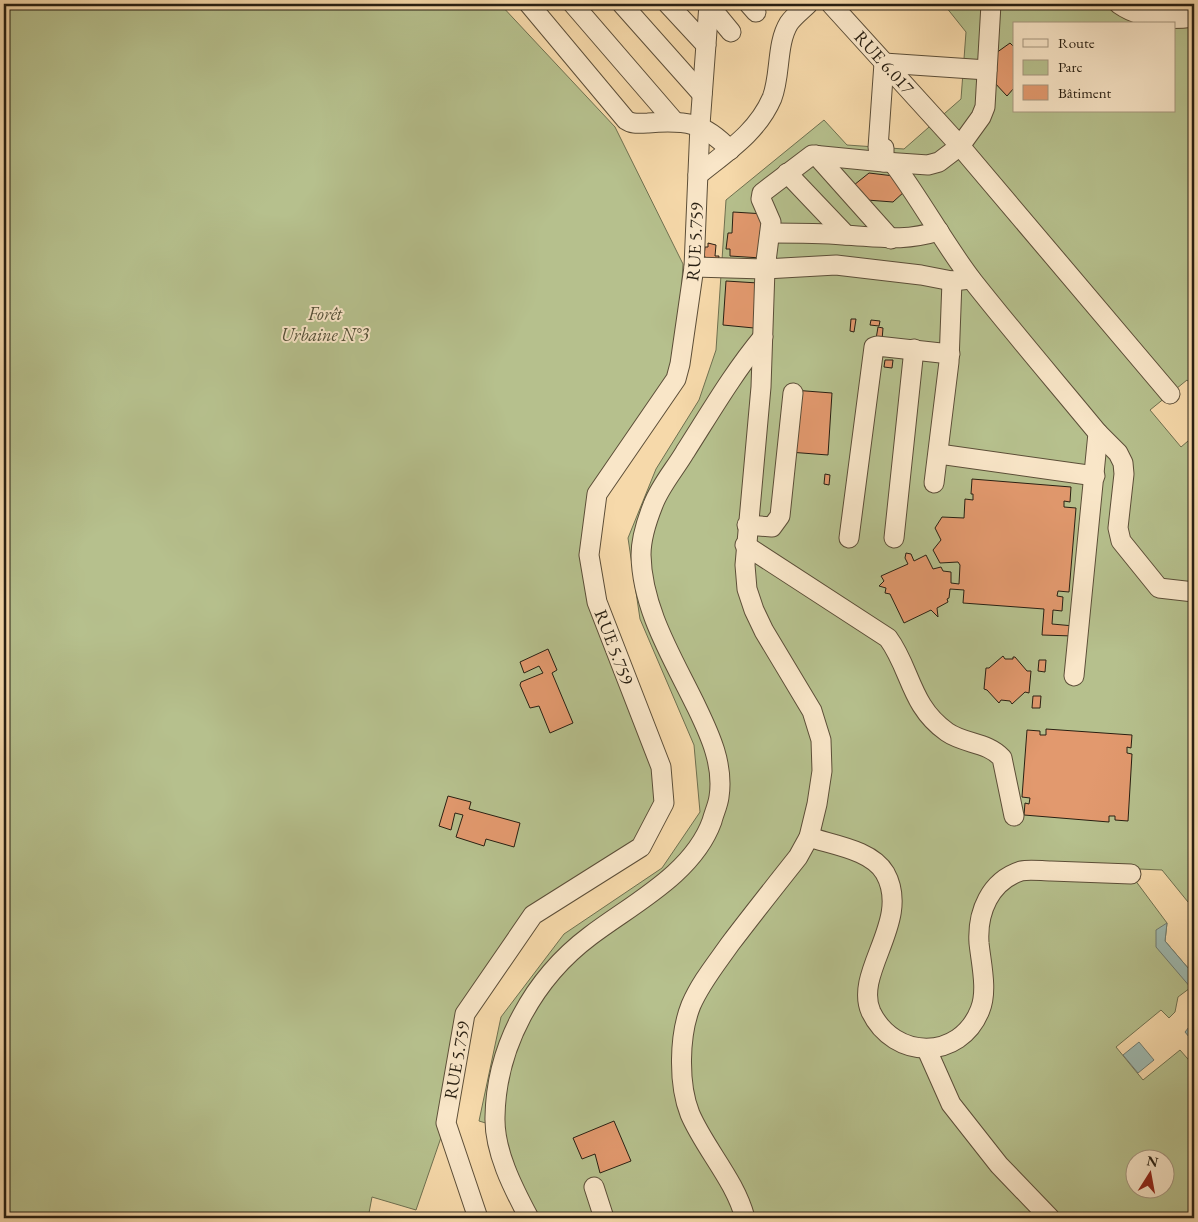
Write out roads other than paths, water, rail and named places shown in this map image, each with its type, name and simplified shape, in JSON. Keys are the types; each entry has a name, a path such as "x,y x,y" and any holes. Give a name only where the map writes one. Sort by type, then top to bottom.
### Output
{"lane":[{"path":"529,4 626,120 635,124 674,121 700,125 713,133 730,150"},
{"path":"573,4 674,121"},
{"path":"622,4 702,94"},
{"path":"668,4 706,45"},
{"path":"709,4 731,32"},
{"name":"RUE 5.759","path":"478,1218 446,1123 465,1014 533,915 641,847 664,803 661,767 597,602 589,555 597,494 676,379 680,364 694,267 700,125 709,4"},
{"path":"698,175 752,130 764,114 777,80 782,45 789,24 808,4"},
{"name":"RUE 6.017","path":"832,4 960,146 1170,394"},
{"path":"745,1218 716,1159 691,1115 683,1093 681,1065 685,1033 690,1007 703,981 798,857 809,837 822,771 820,740 812,711 764,631 747,589 745,545 761,387 765,269 770,233 769,215 761,196 807,157 816,155 885,155 928,165 939,162 960,146 984,112 991,4"},
{"path":"1119,4 1144,15 1175,19 1194,18"},
{"path":"987,70 884,62 885,155 908,183 927,216 971,279 1098,433 1118,453 1123,463 1124,474 1118,528 1121,541 1159,588 1194,592"},
{"path":"816,155 892,239"},
{"path":"787,173 846,235"},
{"path":"770,233 846,235 892,239 915,238 939,231"},
{"path":"694,267 765,269 836,265 921,275 952,281 971,279"},
{"path":"934,483 950,354 952,281"},
{"path":"529,1218 509,1178 499,1143 495,1118 504,1065 522,1014 544,979 586,938 670,877 694,852 710,825 719,797 720,775 713,742 653,616 643,578 641,552 653,502 743,361 763,337"},
{"path":"849,538 872,351 877,346 914,348 950,354"},
{"path":"894,538 914,348"},
{"path":"747,525 772,527 780,516 793,392"},
{"path":"1074,676 1098,433"},
{"path":"939,454 1095,476"},
{"path":"745,545 888,638 894,647 915,696 924,710 946,732 989,748 1002,758 1014,816"},
{"path":"809,837 867,856 878,863 885,872 892,886 893,905 870,981 868,996 870,1011 882,1028 902,1043 926,1050 942,1046 958,1038 980,1012 983,992 978,928 987,898 998,884 1023,870 1131,874"},
{"path":"926,1050 951,1104 999,1165 1050,1218"},
{"path":"594,1187 604,1218"}],"water":[{"path":"1167,923 1165,941 1194,975 1194,985 1191,988 1156,947 1156,930"},
{"path":"1194,1007 1194,1043 1185,1032 1189,1027 1190,1010"},
{"path":"1139,1042 1154,1060 1138,1073 1123,1055"}],"park label":[{"name":"Forêt Urbaine N°3","path":"325,324"}]}
